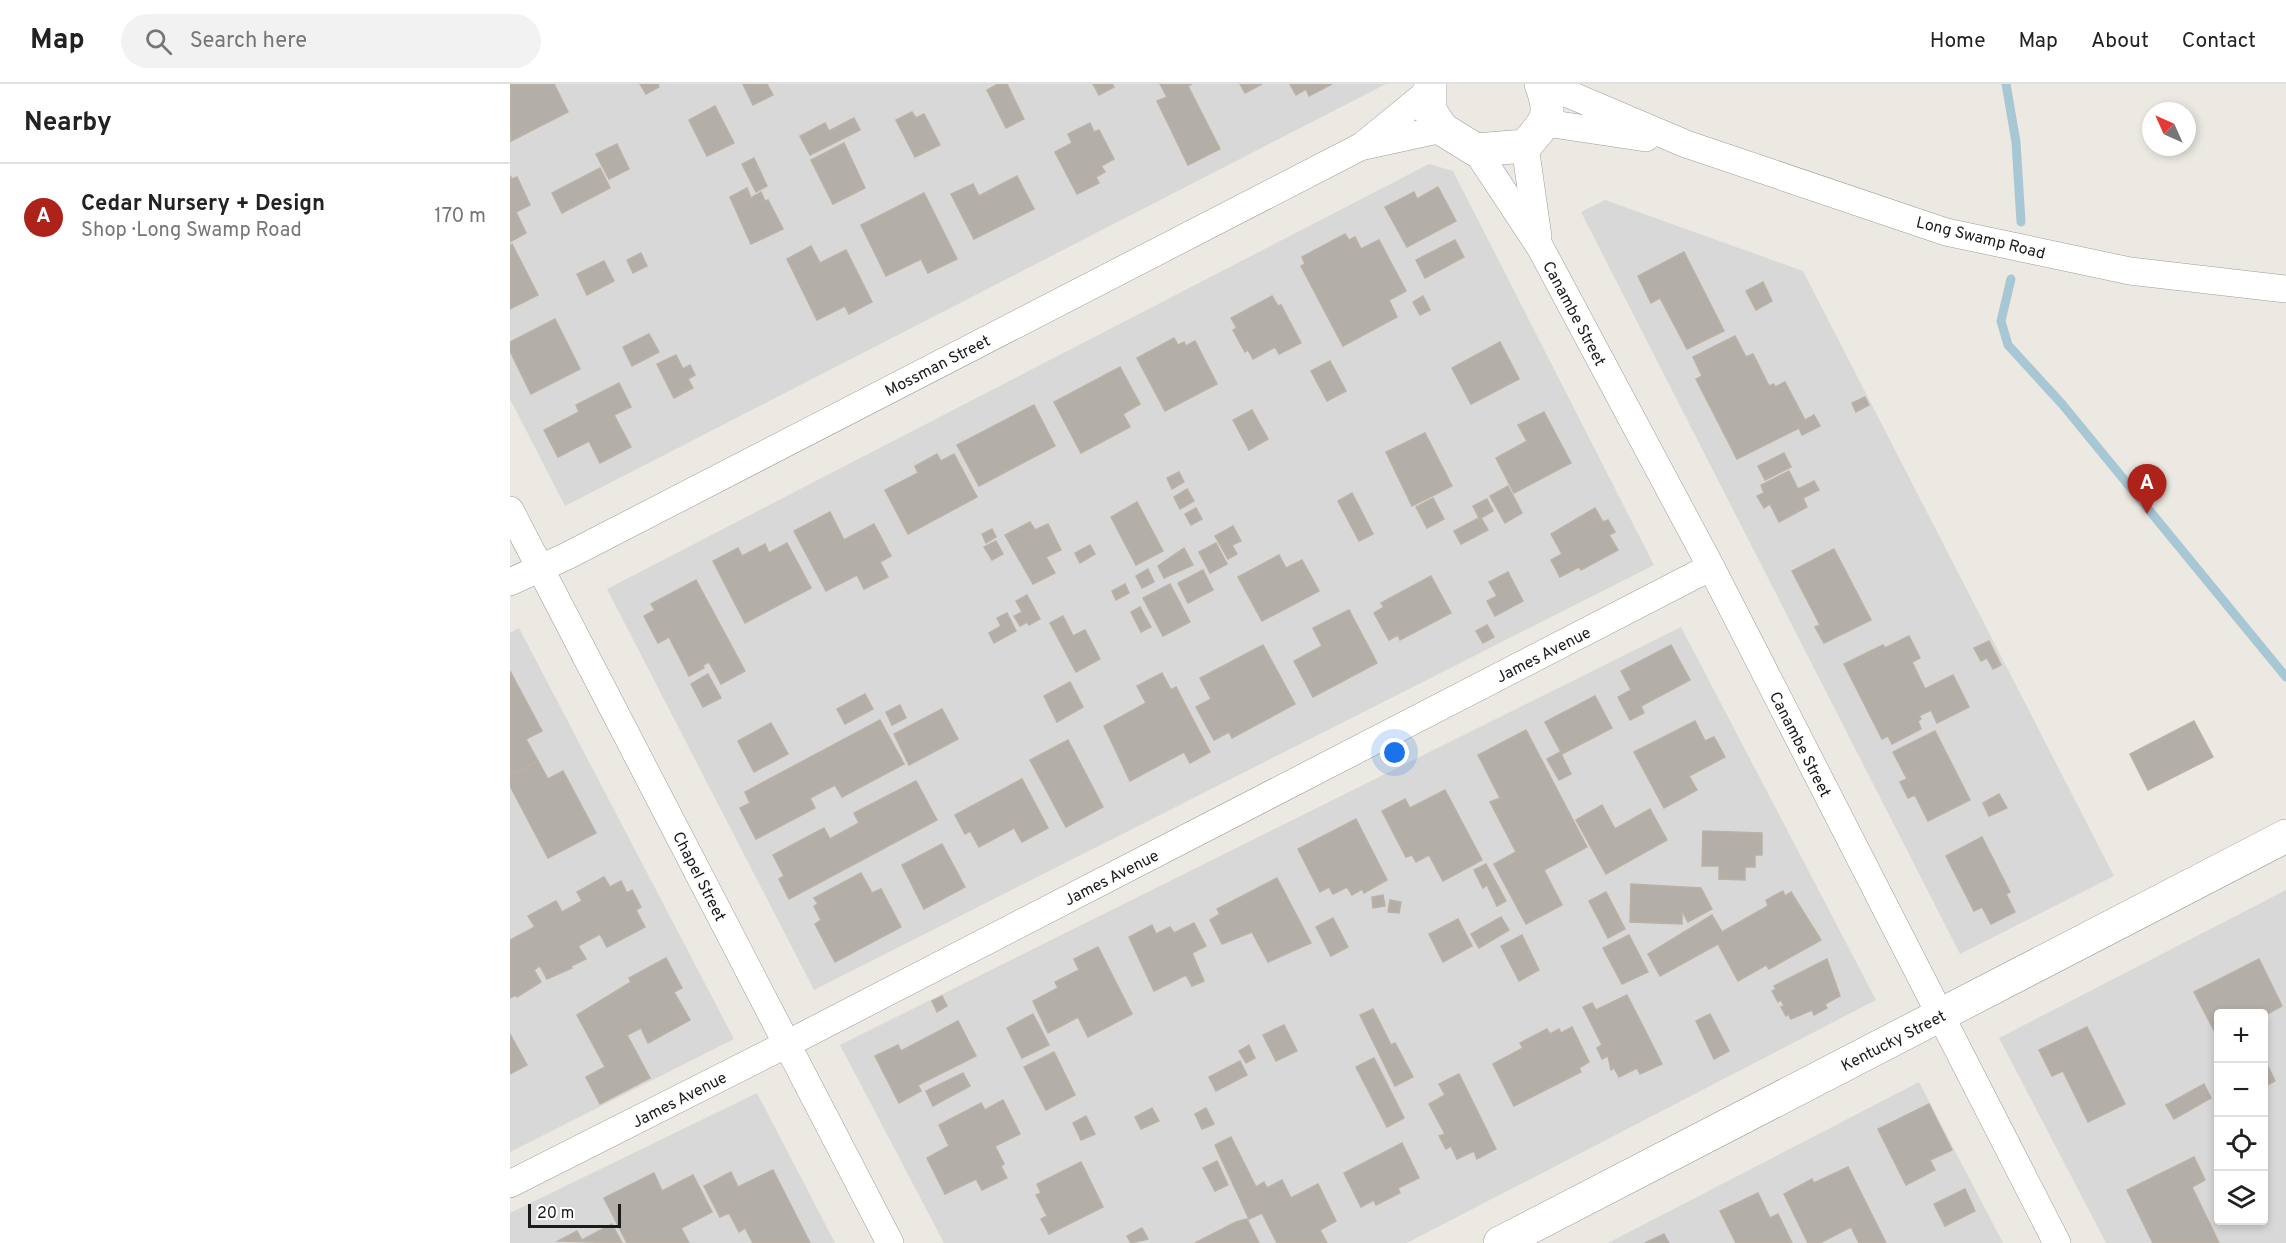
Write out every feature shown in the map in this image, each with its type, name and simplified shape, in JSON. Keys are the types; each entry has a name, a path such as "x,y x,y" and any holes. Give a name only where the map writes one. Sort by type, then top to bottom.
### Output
{"street":[{"path":"1429,88 1430,111 1442,129 1476,150 1536,134 1549,105 1543,84"},
{"name":"Long Swamp Road","path":"1543,84 1686,144 1946,232 2130,271 2286,289"},
{"name":"Mossman Street","path":"510,582 1362,146 1429,88"},
{"name":"Mossman Street","path":"1362,146 1442,129"},
{"name":"Long Swamp Road","path":"1536,134 1686,144"},
{"name":"Canambe Street","path":"1536,134 1540,247"},
{"name":"Canambe Street","path":"1476,150 1540,247 1711,567 2057,1243"},
{"name":"Chapel Street","path":"510,510 890,1243"},
{"name":"James Avenue","path":"510,1184 787,1044 1711,567"},
{"name":"Kentucky Street","path":"1500,1243 2286,836"}],"shaded area":[{"path":"510,84 1386,84 565,506 510,399"},
{"path":"1429,164 1453,171 1654,565 814,990 607,589"},
{"path":"1605,200 1803,271 2114,876 1960,954 1581,212"},
{"path":"1681,627 1876,1000 1407,1243 944,1243 840,1045"},
{"path":"519,628 734,1039 510,1152 510,633"},
{"path":"2286,890 2286,1243 2106,1243 1999,1038"},
{"path":"1919,1082 2003,1243 1608,1243"},
{"path":"757,1093 835,1243 510,1243 510,1213"}],"building":[{"path":"510,84 554,84 568,112 511,141"},
{"path":"640,84 658,84 659,87 646,94"},
{"path":"743,84 767,84 773,95 753,105"},
{"path":"998,84 1007,84 1024,119 1006,128 987,90"},
{"path":"1093,84 1112,84 1114,87 1099,95"},
{"path":"1160,84 1192,84 1188,86 1220,149 1188,165 1157,101 1167,97"},
{"path":"1240,84 1262,84 1245,93"},
{"path":"1290,84 1332,84 1309,96 1306,89 1296,95"},
{"path":"715,106 734,143 707,156 689,120"},
{"path":"912,112 916,118 924,114 940,145 915,157 896,120"},
{"path":"854,118 860,130 810,155 800,136 825,123 829,131"},
{"path":"1090,123 1094,132 1099,130 1114,159 1101,166 1105,172 1096,177 1099,183 1077,194 1055,152 1072,143 1068,134"},
{"path":"844,143 865,188 833,204 811,160"},
{"path":"617,144 629,169 609,179 596,154"},
{"path":"754,158 767,186 756,192 742,164"},
{"path":"600,168 610,188 562,213 552,193"},
{"path":"510,176 512,179 517,177 530,205 516,212 526,233 510,242"},
{"path":"1017,176 1034,209 974,239 951,194 973,184 979,196"},
{"path":"1438,187 1456,221 1407,247 1385,207 1414,192 1417,199"},
{"path":"747,188 751,198 761,192 765,201 768,200 783,229 751,244 730,197"},
{"path":"924,193 957,259 928,273 921,259 886,276 861,225"},
{"path":"1345,234 1349,240 1355,237 1361,249 1379,240 1406,291 1389,300 1397,317 1343,346 1301,266 1305,264 1302,257"},
{"path":"1455,240 1464,257 1425,278 1416,260"},
{"path":"512,244 538,295 510,309 510,246"},
{"path":"811,246 820,263 846,250 872,302 849,314 845,306 817,320 787,259"},
{"path":"1684,252 1724,331 1687,349 1660,298 1651,303 1638,276"},
{"path":"641,253 647,266 633,273 627,260"},
{"path":"604,261 614,281 587,295 577,274"},
{"path":"1763,282 1772,301 1756,310 1746,291"},
{"path":"1272,296 1278,306 1281,305 1301,343 1279,354 1275,347 1253,359 1248,350 1245,352 1233,330 1237,328 1231,318"},
{"path":"1423,296 1430,310 1420,315 1413,302"},
{"path":"555,319 580,369 531,394 510,351 510,342"},
{"path":"649,334 659,352 632,366 623,347"},
{"path":"1735,336 1746,357 1753,354 1769,386 1774,384 1775,387 1785,382 1805,420 1814,415 1820,426 1802,435 1799,428 1737,459 1696,379 1702,376 1693,357"},
{"path":"1174,338 1178,345 1184,342 1186,346 1195,341 1217,384 1165,411 1137,358"},
{"path":"1500,342 1519,379 1471,404 1452,368"},
{"path":"676,355 683,369 690,365 695,375 688,379 693,388 674,398 657,364"},
{"path":"1330,361 1346,391 1327,401 1311,371"},
{"path":"1120,367 1140,404 1123,414 1130,427 1081,453 1054,402"},
{"path":"619,383 631,407 614,415 631,447 600,463 589,441 558,457 544,430 579,412 576,405"},
{"path":"1865,397 1869,405 1856,412 1852,403"},
{"path":"1034,405 1055,446 979,486 957,445"},
{"path":"1252,410 1268,439 1249,450 1233,420"},
{"path":"1544,412 1571,463 1514,493 1496,458 1527,441 1518,425"},
{"path":"1425,433 1452,486 1412,506 1386,452"},
{"path":"1784,453 1791,467 1765,480 1758,466"},
{"path":"937,454 941,461 954,454 977,497 908,534 885,490 918,473 915,466"},
{"path":"1789,471 1798,489 1814,481 1819,490 1803,498 1807,507 1779,522 1770,504 1764,508 1757,496 1764,493 1761,485"},
{"path":"1179,472 1184,482 1172,489 1167,478"},
{"path":"1508,486 1522,513 1505,523 1490,496"},
{"path":"1187,489 1194,501 1180,509 1174,497"},
{"path":"1352,493 1373,534 1359,541 1338,501"},
{"path":"1433,498 1444,519 1427,528 1416,507"},
{"path":"1487,499 1493,511 1481,518 1488,530 1461,544 1454,531 1479,518 1473,506"},
{"path":"1137,502 1163,551 1136,565 1111,517"},
{"path":"1196,508 1202,519 1191,525 1185,514"},
{"path":"1595,508 1603,522 1608,520 1615,532 1609,535 1618,550 1581,570 1579,567 1560,577 1551,560 1562,554 1551,534"},
{"path":"830,512 844,540 874,524 891,556 880,562 888,577 864,589 857,575 826,591 794,531"},
{"path":"1030,522 1035,530 1048,524 1061,550 1046,557 1055,573 1033,584 1005,535"},
{"path":"1233,526 1241,541 1232,545 1237,554 1228,559 1215,536"},
{"path":"992,529 996,537 986,543 982,534"},
{"path":"996,541 1003,554 992,560 984,547"},
{"path":"787,543 811,588 745,623 713,561 738,548 742,556 765,544 769,553"},
{"path":"1216,543 1227,564 1210,573 1199,552"},
{"path":"1090,545 1095,554 1080,563 1075,553"},
{"path":"1184,548 1193,565 1164,578 1158,566"},
{"path":"1834,549 1871,620 1824,643 1815,627 1820,625 1792,571"},
{"path":"1279,555 1286,568 1302,560 1319,591 1262,621 1238,577"},
{"path":"1148,569 1154,582 1142,588 1136,576"},
{"path":"1203,570 1213,590 1188,603 1178,583"},
{"path":"1508,572 1523,601 1495,616 1487,601 1497,596 1489,582"},
{"path":"1431,576 1451,613 1400,640 1398,635 1389,640 1374,613 1384,607 1381,603"},
{"path":"696,580 745,671 721,684 709,662 703,665 704,668 689,676 669,637 658,643 644,616 655,610 651,604"},
{"path":"1125,584 1129,593 1116,600 1112,591"},
{"path":"1170,584 1190,622 1163,636 1143,598"},
{"path":"1027,595 1040,619 1029,625 1027,622 1020,626 1014,616 1022,612 1016,601"},
{"path":"1140,607 1151,627 1141,632 1131,612"},
{"path":"1349,610 1377,663 1313,697 1294,661 1322,646 1313,628"},
{"path":"1007,613 1016,631 994,643 989,633 1001,626 997,618"},
{"path":"1063,616 1073,636 1085,630 1100,659 1076,672 1050,623"},
{"path":"1487,625 1494,637 1483,643 1476,631"},
{"path":"1909,636 1920,658 1912,662 1925,689 1953,675 1969,707 1937,723 1931,710 1919,716 1921,729 1892,744 1888,736 1882,739 1844,664 1883,645 1885,648"},
{"path":"1989,641 2001,665 1993,669 1987,658 1981,661 1974,648"},
{"path":"1263,645 1295,704 1232,738 1229,732 1214,740 1196,707 1211,699 1200,678"},
{"path":"1671,645 1690,680 1641,706 1644,713 1630,720 1618,697 1631,690 1621,671"},
{"path":"510,671 542,731 526,739 538,761 510,776"},
{"path":"1162,673 1171,690 1176,687 1210,752 1190,763 1184,752 1130,781 1104,726 1146,703 1137,686"},
{"path":"708,674 721,698 703,707 691,684"},
{"path":"1070,682 1083,707 1057,722 1044,696"},
{"path":"865,694 873,709 845,724 837,709"},
{"path":"1595,696 1612,728 1562,754 1545,722"},
{"path":"900,705 906,718 892,725 886,712"},
{"path":"942,709 958,739 909,765 894,734"},
{"path":"880,720 904,764 842,797 835,785 810,798 815,808 756,839 740,808 750,803 745,792"},
{"path":"1695,721 1705,741 1714,737 1725,757 1689,776 1697,790 1664,808 1634,752"},
{"path":"2194,721 2213,757 2148,790 2130,754"},
{"path":"771,723 788,754 754,772 738,741"},
{"path":"1526,730 1587,847 1544,870 1562,905 1526,924 1494,864 1516,852 1490,802 1500,798 1478,755"},
{"path":"1935,731 1970,800 1928,821 1915,795 1908,798 1900,782 1907,779 1893,752"},
{"path":"1068,740 1103,807 1066,827 1030,760"},
{"path":"1560,752 1571,774 1559,780 1547,759"},
{"path":"538,761 548,779 563,771 596,833 548,858 510,786 510,776"},
{"path":"1022,779 1048,828 1022,842 1014,828 979,847 970,831 965,834 955,815"},
{"path":"916,781 937,820 789,899 779,879 784,876 773,855 824,828 830,839 859,823 854,813"},
{"path":"1445,790 1482,860 1443,881 1429,855 1416,862 1412,855 1406,857 1382,811 1405,799 1410,808"},
{"path":"1999,794 2007,808 1989,816 1983,803"},
{"path":"1602,805 1615,829 1650,809 1667,840 1606,874 1576,820"},
{"path":"1356,819 1387,880 1364,893 1362,889 1352,895 1347,887 1333,894 1329,887 1320,892 1298,849"},
{"path":"1703,831 1762,833 1762,855 1755,855 1755,867 1745,867 1745,880 1719,879 1719,866 1702,866"},
{"path":"1982,837 2010,892 2006,894 2015,912 1991,924 1982,907 1974,911 1946,856"},
{"path":"942,844 965,887 924,909 902,865"},
{"path":"1486,864 1506,901 1497,906 1487,885 1483,888 1474,870"},
{"path":"861,873 872,893 881,889 901,927 835,962 815,924 821,920 814,906 818,904 814,898"},
{"path":"604,877 610,887 621,881 627,893 632,890 641,907 636,910 645,927 607,947 600,934 578,946 586,959 547,979 540,966 534,970 541,982 517,997 516,995 510,998 510,940 535,927 528,916 556,901 562,912 582,901 577,892"},
{"path":"1277,878 1311,943 1268,962 1252,932 1222,944 1210,920 1220,914 1217,909"},
{"path":"1631,884 1701,888 1712,909 1688,922 1682,911 1682,924 1630,922"},
{"path":"1783,891 1785,896 1791,892 1821,940 1769,969 1766,965 1738,981 1718,944 1660,976 1648,954 1712,915 1722,932 1768,906 1766,900"},
{"path":"1606,892 1625,929 1608,938 1589,901"},
{"path":"1383,895 1385,906 1373,908 1372,897"},
{"path":"1390,900 1401,902 1399,913 1388,912"},
{"path":"1501,917 1509,930 1479,948 1471,934"},
{"path":"1333,918 1348,947 1331,956 1316,927"},
{"path":"1458,919 1472,946 1443,962 1429,934"},
{"path":"1194,923 1206,946 1192,953 1204,981 1192,986 1186,975 1154,991 1129,937 1152,925 1156,934 1170,927 1174,933"},
{"path":"1522,935 1539,970 1519,981 1501,946"},
{"path":"1629,935 1648,972 1622,984 1603,948"},
{"path":"1098,947 1132,1014 1088,1037 1078,1017 1048,1033 1033,1001 1058,988 1055,982 1079,970 1074,959"},
{"path":"666,958 682,988 674,992 690,1020 648,1043 641,1028 627,1035 650,1078 600,1104 586,1077 605,1067 577,1015 631,982 629,978"},
{"path":"1827,959 1840,996 1825,1004 1827,1008 1814,1015 1812,1010 1791,1019 1788,1014 1786,1016 1781,1007 1784,1006 1781,1000 1778,1002 1772,991 1776,989 1774,986"},
{"path":"2259,959 2282,1006 2268,1014 2268,1009 2214,1009 2214,1030 2194,992"},
{"path":"1627,995 1662,1064 1640,1074 1637,1068 1619,1077 1614,1068 1611,1070 1608,1056 1602,1059 1597,1048 1602,1045 1583,1007 1592,1003 1596,1010"},
{"path":"942,996 947,1006 937,1012 932,1001"},
{"path":"1373,1009 1391,1045 1395,1043 1413,1077 1395,1086 1360,1015"},
{"path":"1033,1014 1049,1045 1022,1058 1007,1028"},
{"path":"1710,1014 1729,1051 1714,1059 1696,1021"},
{"path":"958,1021 976,1056 918,1085 921,1091 899,1103 875,1056 898,1045 901,1051"},
{"path":"1284,1025 1297,1051 1276,1061 1263,1035"},
{"path":"1572,1027 1589,1062 1579,1068 1581,1072 1514,1106 1493,1064 1523,1048 1520,1043 1547,1029 1550,1034 1559,1029 1561,1033"},
{"path":"2087,1027 2125,1104 2088,1122 2063,1071 2052,1076 2039,1050"},
{"path":"510,1034 527,1065 510,1074"},
{"path":"1249,1045 1255,1058 1246,1063 1239,1051"},
{"path":"1054,1052 1075,1095 1046,1110 1024,1067"},
{"path":"1374,1058 1404,1118 1387,1127 1356,1067"},
{"path":"1240,1061 1247,1075 1216,1091 1209,1077"},
{"path":"2268,1066 2275,1081 2268,1085"},
{"path":"963,1073 970,1086 933,1106 926,1091"},
{"path":"1459,1074 1496,1149 1477,1159 1474,1151 1457,1159 1451,1146 1446,1149 1439,1136 1445,1134 1429,1104 1445,1095 1439,1084"},
{"path":"2204,1084 2211,1098 2174,1119 2166,1105"},
{"path":"1003,1100 1020,1134 995,1146 1004,1164 1001,1166 1007,1178 982,1190 976,1179 945,1194 927,1158 949,1146 939,1125 981,1103 985,1110"},
{"path":"1929,1104 1952,1150 1930,1160 1935,1170 1906,1185 1878,1129"},
{"path":"1152,1108 1159,1121 1141,1129 1135,1117"},
{"path":"1206,1108 1214,1124 1202,1129 1195,1114"},
{"path":"1086,1116 1095,1134 1081,1140 1073,1123"},
{"path":"1231,1137 1256,1187 1264,1182 1267,1188 1282,1180 1291,1198 1318,1184 1336,1221 1320,1230 1327,1243 1277,1243 1262,1213 1249,1219 1215,1145"},
{"path":"1402,1143 1419,1178 1398,1188 1400,1193 1376,1205 1374,1200 1361,1207 1344,1173"},
{"path":"2194,1157 2205,1180 2192,1187 2219,1243 2153,1243 2127,1190"},
{"path":"1217,1161 1228,1185 1215,1191 1203,1168"},
{"path":"1081,1162 1103,1207 1049,1234 1041,1219 1047,1216 1036,1195 1041,1193 1037,1184"},
{"path":"1848,1167 1886,1243 1859,1243 1851,1227 1820,1243 1808,1243 1784,1194 1812,1179 1814,1183"},
{"path":"773,1170 810,1243 753,1243 745,1228 739,1232 729,1213 720,1217 704,1186 731,1172 738,1187"},
{"path":"654,1173 662,1191 693,1175 712,1212 681,1228 689,1243 627,1243 604,1198"},
{"path":"1965,1189 1975,1211 1945,1226 1934,1204"},
{"path":"1758,1193 1770,1218 1778,1214 1792,1243 1736,1243 1720,1211"},
{"path":"1247,1219 1259,1243 1195,1243 1236,1222"},
{"path":"612,1224 622,1243 558,1241 577,1231 582,1240"},
{"path":"1142,1228 1148,1239 1131,1243 1127,1236"},
{"path":"1664,1234 1669,1243 1645,1243"}],"waterway":[{"path":"2006,84 2016,142 2021,222"},
{"path":"2011,279 2001,321 2008,345 2062,404 2286,677"}],"place":[{"name":"Cedar Nursery + Design","path":"2147,514"}]}
